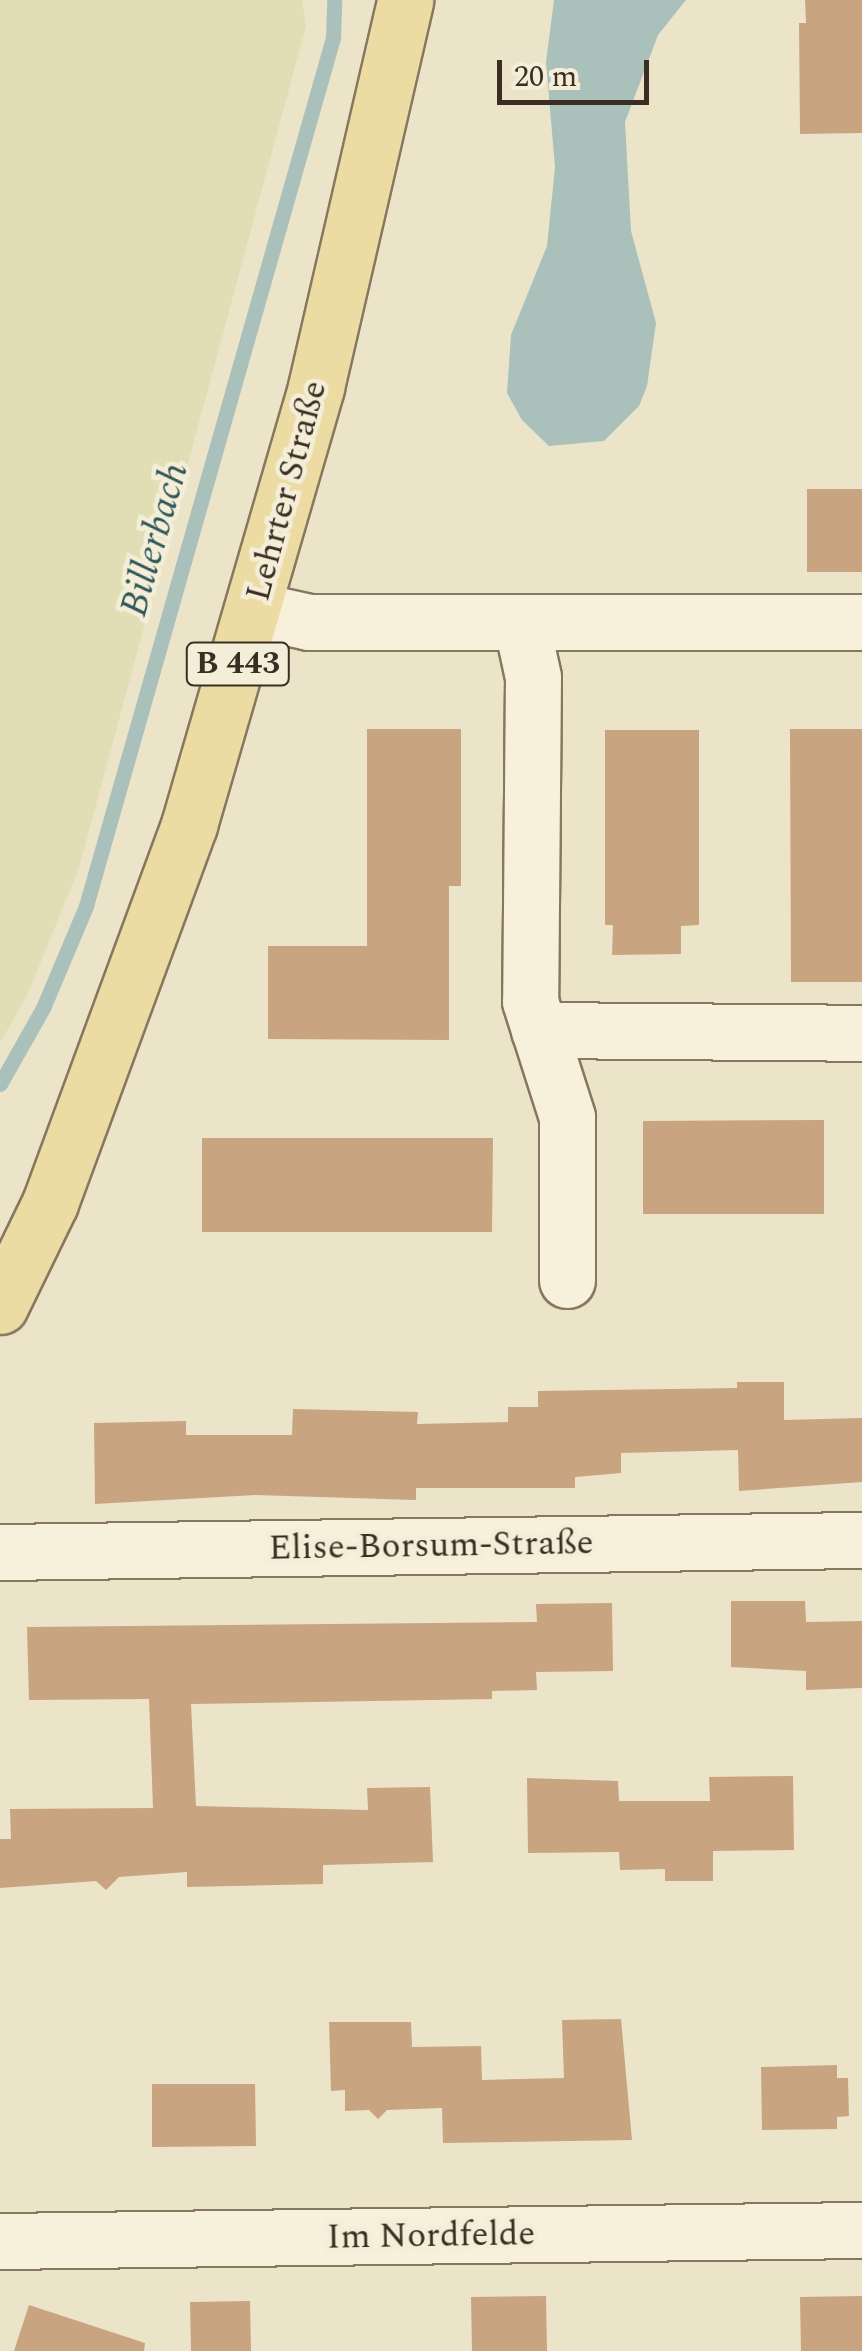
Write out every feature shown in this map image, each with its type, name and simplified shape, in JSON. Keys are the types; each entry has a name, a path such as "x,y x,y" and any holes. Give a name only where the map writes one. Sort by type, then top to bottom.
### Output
{"main road":[{"name":"Lehrter Straße","path":"0,1306 50,1203 126,1010 255,610 316,387 404,0"}],"street":[{"path":"255,610 309,622 862,622"},
{"path":"520,622 533,677 530,1000 568,1116 568,1280"},
{"path":"539,1030 862,1033"},
{"name":"Elise-Borsum-Straße","path":"0,1552 862,1540"},
{"name":"Im Nordfelde","path":"0,2241 862,2230"}],"shaded area":[{"path":"0,0 302,0 306,26 79,868 27,996 0,1043"}],"water":[{"path":"554,0 686,0 658,35 625,122 631,231 656,323 647,386 639,406 604,441 549,446 522,420 507,393 511,335 547,246 555,167 546,62"}],"building":[{"path":"805,0 862,0 862,133 800,134 799,23 806,23"},
{"path":"807,489 862,489 862,572 807,572"},
{"path":"367,729 461,729 461,886 449,886 449,1040 268,1039 268,946 367,946"},
{"path":"790,729 862,729 862,982 791,982"},
{"path":"605,730 699,730 699,925 681,926 681,954 612,955 613,925 605,925"},
{"path":"824,1120 824,1214 643,1214 643,1121"},
{"path":"202,1138 493,1138 492,1232 202,1232"},
{"path":"737,1382 784,1382 784,1420 862,1418 862,1482 739,1491 738,1450 621,1453 621,1473 575,1477 575,1488 416,1488 416,1500 255,1495 95,1504 94,1423 186,1421 186,1435 292,1435 293,1409 418,1412 417,1424 508,1422 508,1407 538,1407 538,1391 737,1388"},
{"path":"731,1601 805,1601 806,1622 862,1621 862,1688 806,1690 806,1671 731,1667"},
{"path":"612,1603 613,1671 536,1672 537,1690 492,1691 492,1699 191,1704 196,1806 368,1810 367,1788 430,1787 433,1862 323,1865 323,1884 187,1887 187,1872 119,1877 106,1890 96,1881 0,1888 0,1839 11,1839 10,1809 153,1808 149,1699 29,1700 27,1627 537,1622 536,1604"},
{"path":"793,1776 794,1850 713,1851 713,1881 665,1881 665,1869 620,1870 619,1852 528,1853 527,1778 618,1781 619,1801 710,1801 709,1777"},
{"path":"621,2019 632,2140 443,2143 442,2108 387,2110 378,2119 369,2110 345,2111 345,2090 331,2091 329,2022 411,2022 412,2047 481,2046 482,2080 564,2078 562,2020"},
{"path":"837,2065 837,2078 848,2078 849,2116 837,2117 837,2129 762,2130 761,2067"},
{"path":"152,2084 255,2084 256,2146 152,2147"},
{"path":"546,2296 547,2351 472,2351 471,2297"},
{"path":"862,2296 862,2351 801,2351 800,2297"},
{"path":"250,2301 251,2351 191,2351 190,2302"},
{"path":"29,2305 145,2343 144,2351 14,2351"}],"waterway":[{"name":"Billerbach","path":"0,1084 43,1008 86,906 333,38 334,0"}]}
